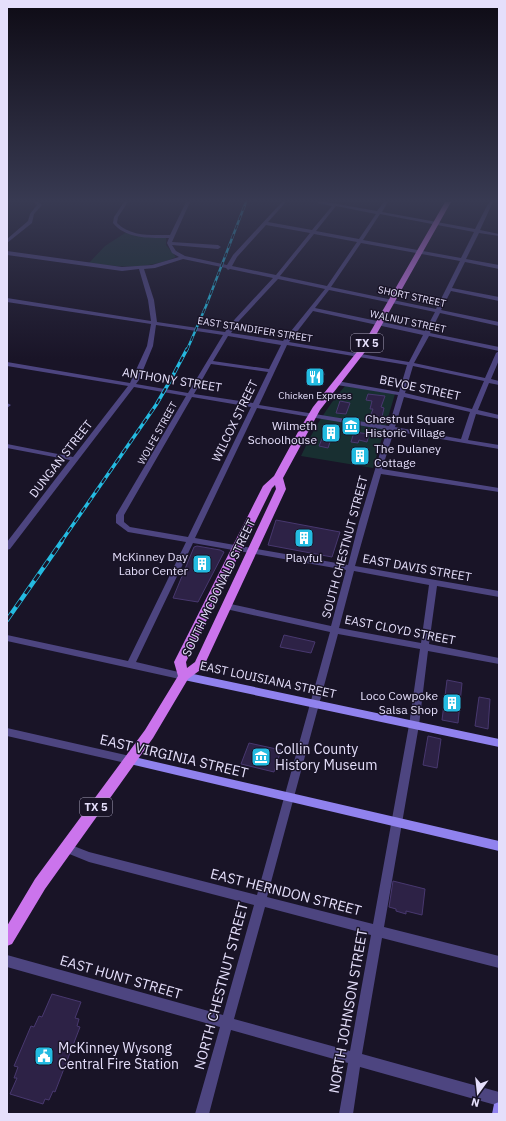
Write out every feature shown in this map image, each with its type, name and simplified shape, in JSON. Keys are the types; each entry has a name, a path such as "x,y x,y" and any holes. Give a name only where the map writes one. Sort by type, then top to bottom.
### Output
{"main road":[{"name":"SOUTH MCDONALD STREET","path":"278,478 281,489 199,665 184,676 180,662 268,486 278,478 312,415 360,355 418,254"},
{"name":"EAST LOUISIANA STREET","path":"184,676 499,743"},
{"name":"TX 5","path":"7,939 28,903 66,848 159,719 184,676"},
{"name":"EAST VIRGINIA STREET","path":"130,760 499,846"},
{"path":"499,1109 499,1114"}],"street":[{"path":"178,254 183,257"},
{"path":"228,268 237,254"},
{"name":"WOLFE STREET","path":"120,522 120,515 144,478 190,394 227,334 237,320 276,278 295,254"},
{"name":"WILCOX STREET","path":"131,664 285,343 328,288 351,254"},
{"path":"426,254 499,267"},
{"name":"SOUTH CHESTNUT STREET","path":"315,704 351,568 411,363 427,334 465,254"},
{"path":"8,255 108,268 141,269 165,264 183,257"},
{"name":"SHORT STREET","path":"183,257 228,268 499,324"},
{"name":"DUNGAN STREET","path":"7,547 133,385 150,346 154,322 151,300 141,269"},
{"path":"448,289 499,299"},
{"name":"EAST STANDIFER STREET","path":"7,300 411,363 499,383"},
{"name":"WALNUT STREET","path":"312,309 499,349"},
{"path":"464,441 474,411 499,353"},
{"path":"209,362 271,371"},
{"name":"ANTHONY STREET","path":"7,364 499,447"},
{"name":"BEVOE STREET","path":"337,383 402,394 499,417"},
{"path":"7,446 75,459"},
{"path":"379,471 499,490"},
{"name":"EAST DAVIS STREET","path":"120,522 128,529 499,594"},
{"name":"NORTH JOHNSON STREET","path":"346,1114 414,725 434,583"},
{"name":"EAST CLOYD STREET","path":"226,606 335,630 499,661"},
{"name":"EAST LOUISIANA STREET","path":"7,638 184,676"},
{"name":"NORTH CHESTNUT STREET","path":"202,1114 315,704"},
{"name":"EAST VIRGINIA STREET","path":"7,732 130,760"},
{"name":"EAST HERNDON STREET","path":"66,848 89,857 499,962"},
{"name":"EAST HUNT STREET","path":"7,961 499,1099"}],"green space":[{"path":"97,254 174,254 176,257 144,266 112,266 89,263"},
{"name":"Chestnut Square Historic Village","path":"345,386 395,394 373,468 301,456 320,420"}],"building":[{"name":"Chicken Express","path":"314,371 325,374 315,385 306,383"},
{"path":"368,394 385,396 381,407 384,408 381,421 369,419 373,409 370,409 372,401 366,400"},
{"path":"340,401 350,403 346,414 336,413"},
{"path":"326,429 339,430 336,437 332,436 328,448 319,446"},
{"path":"354,432 369,434 367,442 359,440 358,443 351,442"},
{"name":"Playful","path":"276,520 340,532 332,557 268,545"},
{"name":"McKinney Day Labor Center","path":"197,546 224,552 198,602 173,598 194,547"},
{"path":"284,635 315,642 311,653 280,647"},
{"name":"Loco Cowpoke Salsa Shop","path":"447,680 462,683 458,723 442,720"},
{"path":"479,697 490,699 488,729 475,726"},
{"path":"428,736 441,739 437,768 423,765"},
{"name":"Collin County History Museum","path":"249,743 281,750 274,772 241,764"},
{"path":"393,881 425,889 422,915 406,911 406,914 389,907"},
{"name":"McKinney Wysong Central Fire Station","path":"52,994 81,1002 75,1018 79,1019 77,1026 80,1027 55,1092 53,1091 49,1100 45,1099 43,1104 10,1094 17,1078 14,1078 18,1067 14,1066 31,1026 34,1027 39,1016 42,1017"}],"railway":[{"path":"187,350 226,254"},
{"path":"61,542 156,405 187,349"},
{"path":"7,620 62,541"}],"place":[{"name":"Chicken Express","path":"315,377"},
{"name":"Chestnut Square Historic Village","path":"351,426"},
{"name":"Wilmeth Schoolhouse","path":"331,433"},
{"name":"The Dulaney Cottage","path":"360,456"},
{"name":"Playful","path":"304,538"},
{"name":"McKinney Day Labor Center","path":"202,564"},
{"name":"Loco Cowpoke Salsa Shop","path":"452,703"},
{"name":"Collin County History Museum","path":"261,757"},
{"name":"McKinney Wysong Central Fire Station","path":"44,1056"}]}
